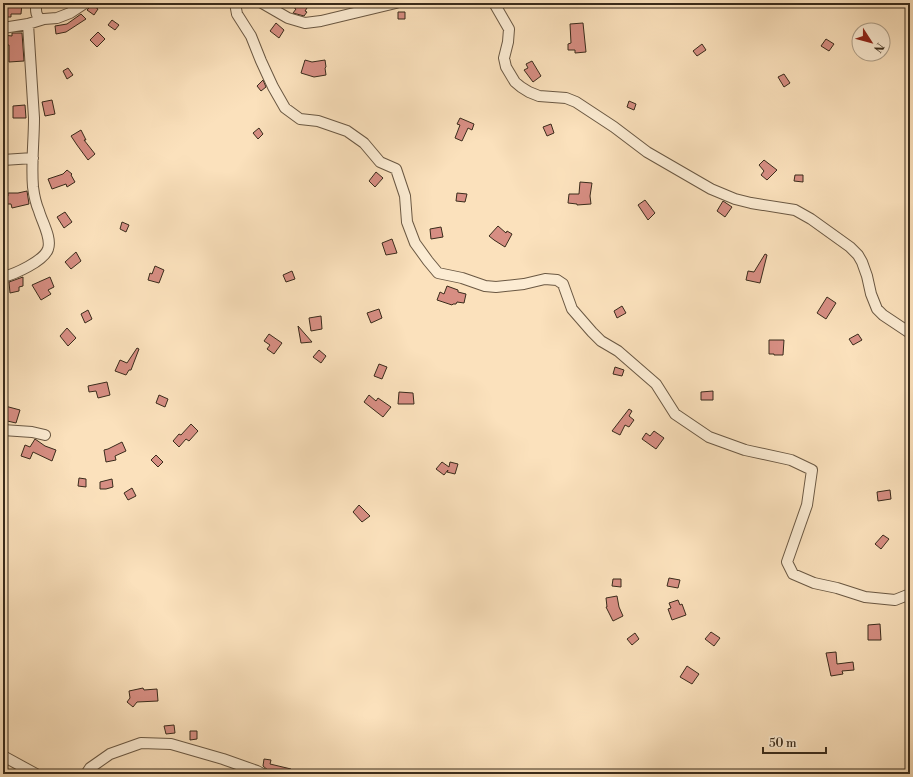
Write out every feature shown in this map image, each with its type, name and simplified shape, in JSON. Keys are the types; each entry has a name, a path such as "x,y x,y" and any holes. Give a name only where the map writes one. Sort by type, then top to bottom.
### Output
{"street":[{"path":"36,3 35,13 41,20"},
{"path":"3,28 57,18 85,3"},
{"path":"235,3 237,14 251,36 273,87 285,108 300,119 318,121 347,131 364,143 380,162 396,169 405,196 407,222 415,243 438,273 462,278 485,286 496,287 524,284 545,279 557,280 563,284 572,309 601,341 618,351 656,384 674,414 709,437 746,450 791,460 812,470 807,505 787,562 793,574 814,583 837,588 865,597 895,600 910,594"},
{"path":"262,3 288,18 305,23 321,21 396,3"},
{"path":"494,3 509,29 508,42 504,58 506,67 515,82 521,87 539,96 566,98 576,102 614,127 647,152 711,189 735,199 795,210 811,218 850,247 858,255 867,276 871,294 877,309 883,315 910,333"},
{"path":"3,276 18,272 43,256 48,249 49,239 39,212 34,188 32,158 34,119 28,24"},
{"path":"3,160 32,158"},
{"path":"3,430 32,432 45,435"},
{"path":"86,774 90,768 110,754 141,743 171,744 223,759 263,774"},
{"path":"3,756 36,774"}],"building":[{"path":"22,3 21,14 11,14 11,17 4,17 3,4"},
{"path":"287,3 300,3 307,8 305,11 307,12 304,16 293,13 296,9"},
{"path":"91,4 98,9 94,15 87,10"},
{"path":"398,12 405,12 405,19 398,19"},
{"path":"81,14 86,19 66,32 56,34 55,26 67,24"},
{"path":"112,20 119,25 115,30 108,25"},
{"path":"276,23 284,30 279,38 270,31"},
{"path":"583,23 586,52 575,53 575,50 568,50 568,44 571,43 570,24"},
{"path":"98,32 105,39 97,47 90,40"},
{"path":"12,33 22,33 24,61 9,62 9,45 3,45 3,35 12,36"},
{"path":"826,39 834,44 829,51 821,46"},
{"path":"702,44 706,50 697,56 693,51"},
{"path":"305,60 312,62 325,60 326,75 314,77 301,73"},
{"path":"532,61 541,76 533,82 524,70 528,68 526,64"},
{"path":"68,68 73,75 67,79 63,71"},
{"path":"784,74 790,83 784,87 778,77"},
{"path":"263,80 266,87 261,91 257,86"},
{"path":"52,100 55,114 45,116 42,102"},
{"path":"629,101 636,104 634,110 627,107"},
{"path":"25,105 26,118 13,118 13,106"},
{"path":"460,118 474,124 472,130 468,128 462,141 455,138 460,125 457,124"},
{"path":"551,124 554,133 547,136 543,127"},
{"path":"259,128 263,134 258,139 253,133"},
{"path":"81,130 86,140 84,140 95,154 88,160 71,136"},
{"path":"764,160 777,170 767,180 761,175 764,171 759,165"},
{"path":"67,170 72,174 71,175 75,182 67,187 66,184 52,189 48,179 63,174"},
{"path":"376,172 383,178 375,187 369,181"},
{"path":"795,175 803,175 803,182 794,181"},
{"path":"580,182 592,183 590,196 591,204 577,205 568,203 569,194 579,194"},
{"path":"27,191 29,204 12,208 11,204 3,204 3,196 8,196 8,193"},
{"path":"457,193 467,194 465,202 456,201"},
{"path":"645,200 655,213 648,220 638,205"},
{"path":"723,201 732,207 725,217 717,211"},
{"path":"65,212 72,222 64,228 57,217"},
{"path":"122,222 129,225 126,232 120,229"},
{"path":"498,226 506,233 507,231 512,234 505,247 489,236"},
{"path":"441,227 443,237 431,239 430,229"},
{"path":"392,239 397,253 386,255 382,243"},
{"path":"76,252 81,261 71,269 65,262"},
{"path":"765,254 767,255 760,283 746,280 748,271 754,272"},
{"path":"155,266 164,270 159,283 148,280 150,273 152,274"},
{"path":"292,271 295,279 286,282 283,275"},
{"path":"23,277 23,286 19,287 19,291 10,293 9,282"},
{"path":"50,277 54,287 48,290 51,294 41,300 32,285"},
{"path":"447,286 458,290 458,292 466,294 464,303 457,302 456,304 452,305 437,300 440,292 444,294"},
{"path":"827,297 836,303 826,319 817,313"},
{"path":"622,306 626,313 617,318 614,311"},
{"path":"379,309 382,318 371,323 367,313"},
{"path":"88,310 92,319 85,323 81,314"},
{"path":"321,316 322,329 311,331 309,318"},
{"path":"298,326 312,342 301,343"},
{"path":"67,328 76,338 68,346 60,336"},
{"path":"269,334 282,343 274,354 267,349 270,345 264,341"},
{"path":"858,334 862,340 853,345 849,339"},
{"path":"769,340 784,340 783,355 769,354"},
{"path":"137,348 139,349 131,370 129,370 126,375 115,371 120,360 127,363"},
{"path":"319,350 326,356 321,363 313,357"},
{"path":"379,364 387,367 382,379 374,376"},
{"path":"615,367 624,370 622,376 613,374"},
{"path":"107,382 110,395 98,398 96,391 89,392 88,386"},
{"path":"713,391 713,400 701,400 701,392"},
{"path":"399,392 413,393 414,404 398,404"},
{"path":"159,395 168,399 165,407 156,403"},
{"path":"369,395 376,401 378,398 391,407 383,417 364,402"},
{"path":"5,406 20,410 16,423 3,420"},
{"path":"629,409 632,411 629,416 634,420 629,427 625,425 620,435 612,431"},
{"path":"191,424 198,431 189,441 186,439 179,447 173,441"},
{"path":"654,431 664,438 656,449 642,439 646,433 650,436"},
{"path":"35,439 45,446 56,450 52,461 33,452 30,459 21,456 25,445 30,447"},
{"path":"122,442 126,451 115,456 116,460 106,462 104,450"},
{"path":"156,455 163,462 158,467 151,460"},
{"path":"442,462 449,467 450,462 458,464 455,474 447,472 448,470 444,475 436,469"},
{"path":"79,478 86,479 86,487 78,486"},
{"path":"112,479 113,487 100,489 100,482"},
{"path":"132,488 136,496 128,500 124,493"},
{"path":"890,490 891,499 878,501 877,492"},
{"path":"359,505 370,516 362,522 353,512"},
{"path":"883,535 889,539 881,549 875,544"},
{"path":"669,578 680,580 678,588 667,586"},
{"path":"613,579 621,579 621,587 612,586"},
{"path":"617,596 619,607 623,616 613,621 606,607 606,598"},
{"path":"678,600 680,605 682,604 686,615 672,620 668,609 671,608 669,603"},
{"path":"880,624 881,640 868,640 868,625"},
{"path":"711,632 720,638 714,646 705,639"},
{"path":"635,633 639,639 632,645 627,639"},
{"path":"836,652 837,664 853,662 854,670 842,671 843,674 831,676 826,653"},
{"path":"687,666 699,674 692,684 680,677"},
{"path":"143,688 144,690 157,689 158,701 137,702 133,707 127,702 130,698 129,691"},
{"path":"174,725 175,733 166,734 164,726"},
{"path":"190,731 197,731 197,739 190,740"},
{"path":"264,759 271,760 270,764 291,769 290,774 275,774 275,772 269,771 263,766"}]}
